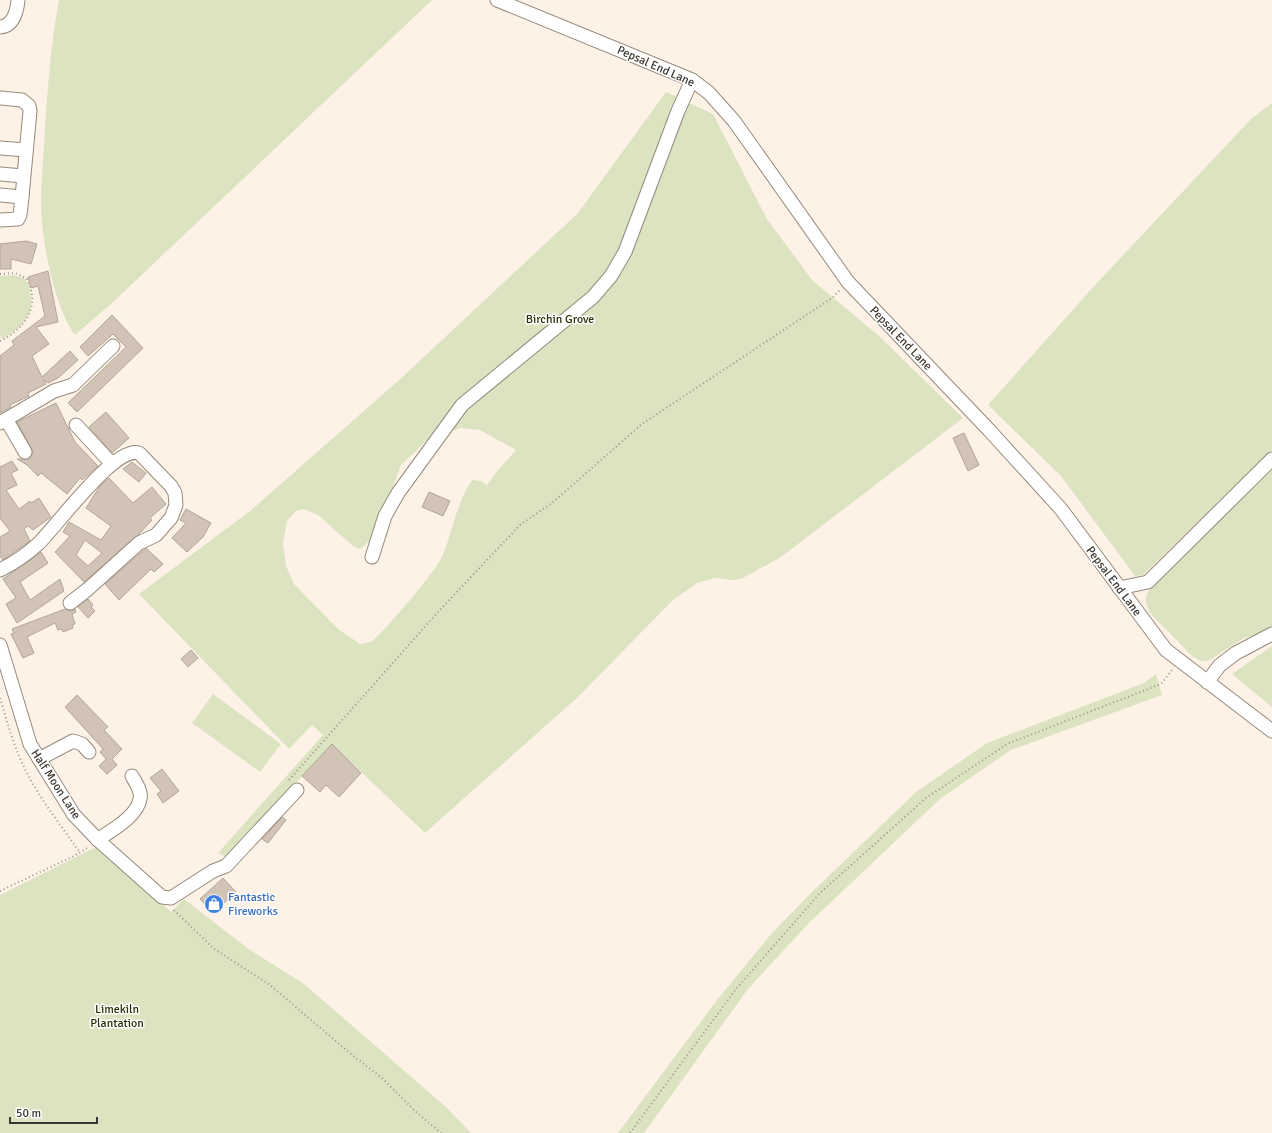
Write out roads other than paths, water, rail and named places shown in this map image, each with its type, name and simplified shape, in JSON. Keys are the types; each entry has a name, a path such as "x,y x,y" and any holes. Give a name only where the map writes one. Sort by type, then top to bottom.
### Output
{"street":[{"path":"0,27 12,20 16,14 18,0"},
{"name":"Pepsal End Lane","path":"497,0 692,80 709,93 734,121 848,282 989,430 1061,509 1166,650 1179,662 1272,731"},
{"path":"372,557 385,516 398,493 462,405 593,298 610,276 625,252 678,111 692,80"},
{"path":"0,98 22,100 29,106 20,215 18,219 0,220"},
{"path":"0,148 26,150"},
{"path":"0,174 23,176"},
{"path":"0,195 22,197"},
{"path":"25,452 3,421 54,391 73,385 114,346"},
{"path":"76,425 112,464"},
{"path":"0,570 24,557 93,482 112,464 129,452 139,452 171,486 176,498 174,511 166,525 156,535 138,543 88,589 70,603"},
{"path":"1119,588 1148,582 1272,459"},
{"path":"1207,682 1220,665 1236,653 1272,634"},
{"name":"Half Moon Lane","path":"0,645 30,744 74,815 98,840 162,897 171,898 213,871 226,866 293,786"},
{"path":"39,759 72,741 82,744 89,752"},
{"path":"98,840 136,809 140,800 140,792 132,776"}],"place":[{"name":"Fantastic Fireworks","path":"214,904"}],"park label":[{"name":"Birchin Grove","path":"560,319"},
{"name":"Limekiln Plantation","path":"117,1016"}]}
